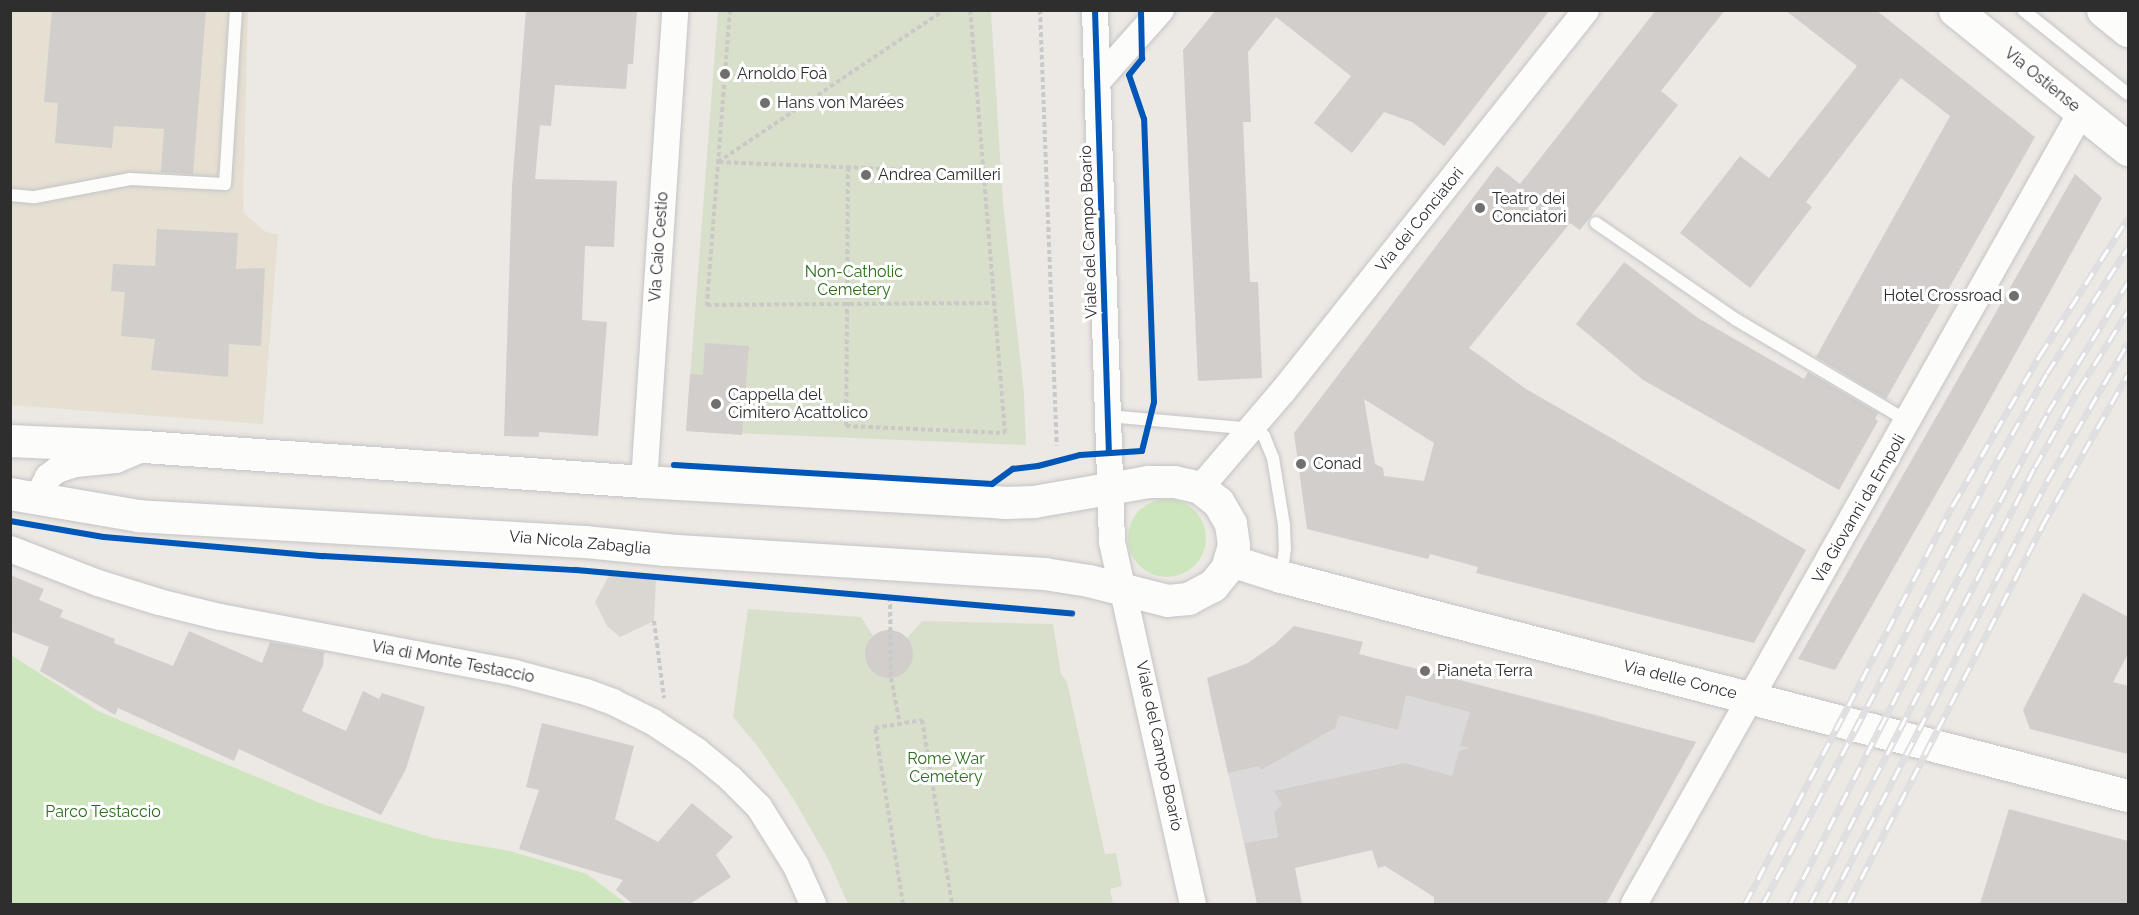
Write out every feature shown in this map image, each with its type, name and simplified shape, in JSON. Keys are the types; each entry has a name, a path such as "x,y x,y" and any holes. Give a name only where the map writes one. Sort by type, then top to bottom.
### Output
{"main road":[{"name":"Via Ostiense","path":"1955,10 2128,149"},
{"path":"2103,10 2128,30"}],"street":[{"name":"Via Caio Cestio","path":"644,483 675,10"},
{"name":"Viale del Campo Boario","path":"1095,10 1110,489"},
{"path":"1098,81 1161,10"},
{"name":"Via dei Conciatori","path":"1200,488 1253,429 1586,10"},
{"name":"Via Giovanni da Empoli","path":"1634,904 1909,422 2082,111"},
{"name":"Via Nicola Zabaglia","path":"10,441 144,447 644,483 1005,503 1034,502 1110,489"},
{"name":"Via Nicola Zabaglia","path":"23,497 57,470 76,464 116,460 144,447"},
{"path":"1162,482 1188,484 1200,488 1219,503 1229,519 1235,541 1232,561 1213,586 1189,599 1175,601 1157,600 1123,588 1112,542 1110,489 1162,482"},
{"name":"Via Nicola Zabaglia","path":"23,497 139,516 562,540 666,550 1045,574 1123,588"},
{"name":"Via di Monte Testaccio","path":"10,549 98,583 169,604 220,617 515,673 586,692 635,712 668,732 730,778 759,807 796,866 813,904"},
{"name":"Via delle Conce","path":"1232,561 1281,577 2128,796"},
{"name":"Viale del Campo Boario","path":"1123,588 1193,904"}],"lane":[{"path":"10,195 35,196 130,179 225,184 236,10"},
{"path":"2023,10 2128,94"},
{"path":"1596,223 1735,319 1909,422"},
{"path":"1108,416 1253,429 1269,442 1285,532 1281,577"}],"path":[{"path":"730,10 707,305 996,303"},
{"path":"718,162 944,10"},
{"path":"848,168 846,426 1005,433 970,10"},
{"path":"1040,10 1057,446"},
{"path":"718,162 984,173"},
{"path":"879,596 902,598"},
{"path":"890,597 891,678 900,724"},
{"path":"654,621 668,732"},
{"path":"903,904 875,728 922,720 952,904"}],"shaded area":[{"path":"10,11 248,11 243,212 264,231 278,235 263,424 11,405"},
{"path":"610,574 656,578 654,621 620,637 607,626 595,602"},
{"path":"1295,638 1609,718 1555,818 1416,810 1244,843 1209,690 1241,680"}],"green space":[{"name":"Non-Catholic Cemetery","path":"718,11 991,11 1003,203 1024,394 1026,445 686,431"},
{"path":"1167,499 1182,502 1195,510 1203,523 1206,538 1203,553 1195,566 1182,574 1167,577 1152,574 1139,566 1131,553 1128,538 1131,523 1139,510 1152,502"},
{"name":"Rome War Cemetery","path":"748,609 861,617 873,636 887,630 902,634 907,638 922,621 1053,624 1061,674 1067,682 1105,854 1116,853 1122,886 1110,889 1113,904 848,904 828,859 793,798 759,748 733,717"},
{"name":"Parco Testaccio","path":"11,655 100,712 322,804 433,838 510,851 587,874 627,904 11,904"}],"building":[{"path":"52,10 206,10 193,174 161,172 164,129 114,126 112,148 55,143 58,103 44,102"},
{"path":"526,10 637,10 633,64 628,64 626,89 555,85 551,126 540,125 535,179 617,181 614,247 585,246 582,320 607,322 598,436 539,432 539,437 504,436 512,186"},
{"path":"1216,10 1550,10 1444,146 1412,122 1384,112 1352,153 1314,123 1351,76 1276,17 1248,52 1251,122 1243,122 1250,282 1258,282 1262,378 1198,381 1183,50"},
{"path":"1656,10 1725,10 1661,91 1678,105 1580,230 1570,223 1469,348 1526,389 1806,550 1754,643 1476,573 1478,567 1430,554 1428,559 1307,529 1294,433 1497,166 1520,184","holes":["1364,399 1434,443 1424,481 1384,476 1383,468 1375,464"]},
{"path":"1785,10 1876,10 2035,137 1886,399 1816,357 1950,116 1901,78 1806,202 1812,207 1750,288 1680,233 1740,156 1769,178 1857,66"},
{"path":"2075,174 2102,198 1975,426 1835,670 1798,659"},
{"path":"157,229 238,233 236,269 265,268 261,346 229,344 228,377 151,370 155,339 121,336 125,292 111,291 113,264 155,266"},
{"path":"1624,262 1698,318 1804,379 1808,372 1878,413 1875,419 1878,421 1839,490 1643,380 1576,324"},
{"name":"Cappella del Cimitero Acattolico","path":"705,343 749,346 742,435 686,431 690,374 703,375"},
{"path":"10,575 44,589 39,600 63,610 60,617 115,639 114,643 173,666 189,631 262,663 270,642 324,652 323,665 302,711 346,731 363,691 379,699 382,693 425,707 406,769 381,815 239,749 234,761 118,708 115,715 40,671 49,647 10,631"},
{"path":"2083,593 2128,617 2128,654 2113,682 2128,686 2128,754 2030,729 2023,710"},
{"path":"1294,626 1363,642 1359,654 1696,742 1606,904 1434,904 1434,897 1385,866 1378,868 1372,850 1295,868 1302,904 1257,904 1244,843 1278,837 1274,812 1282,805 1274,791 1405,763 1452,776 1459,751 1470,748 1460,746 1470,712 1406,695 1398,730 1339,715 1335,728 1261,770 1259,766 1228,773 1207,678 1248,663 1275,644"},
{"path":"884,630 894,630 906,637 913,649 913,659 906,671 894,678 884,678 869,667 865,659 865,649 876,634"},
{"path":"542,723 634,746 615,819 658,842 692,803 733,837 716,855 731,877 690,904 633,904 616,890 623,880 519,849 539,790 526,787"},
{"path":"2009,809 2128,841 2128,904 1980,904"}],"railway":[{"path":"1745,904 1953,505 2040,355 2128,218"},
{"path":"1763,904 1998,459 2047,373 2128,248"},
{"path":"1790,904 1933,625 2048,412 2128,282"},
{"path":"1810,904 2035,467 2079,389 2128,311"},
{"path":"1829,904 2047,481 2128,343"},
{"path":"1848,904 2042,526 2128,374"}],"cycle path":[{"path":"1095,10 1109,453"},
{"path":"674,465 992,484 1013,469 1038,466 1080,455 1142,451 1154,402 1144,119 1129,75 1142,59 1141,10"},
{"path":"10,521 104,537 323,556 576,570 1072,613"}],"place":[{"name":"Arnoldo Foà","path":"725,74"},
{"name":"Hans von Marées","path":"765,103"},
{"name":"Andrea Camilleri","path":"866,175"},
{"name":"Teatro dei Conciatori","path":"1480,208"},
{"name":"Hotel Crossroad","path":"2014,296"},
{"name":"Cappella del Cimitero Acattolico","path":"716,404"},
{"name":"Conad","path":"1301,464"},
{"name":"Pianeta Terra","path":"1425,671"}]}
